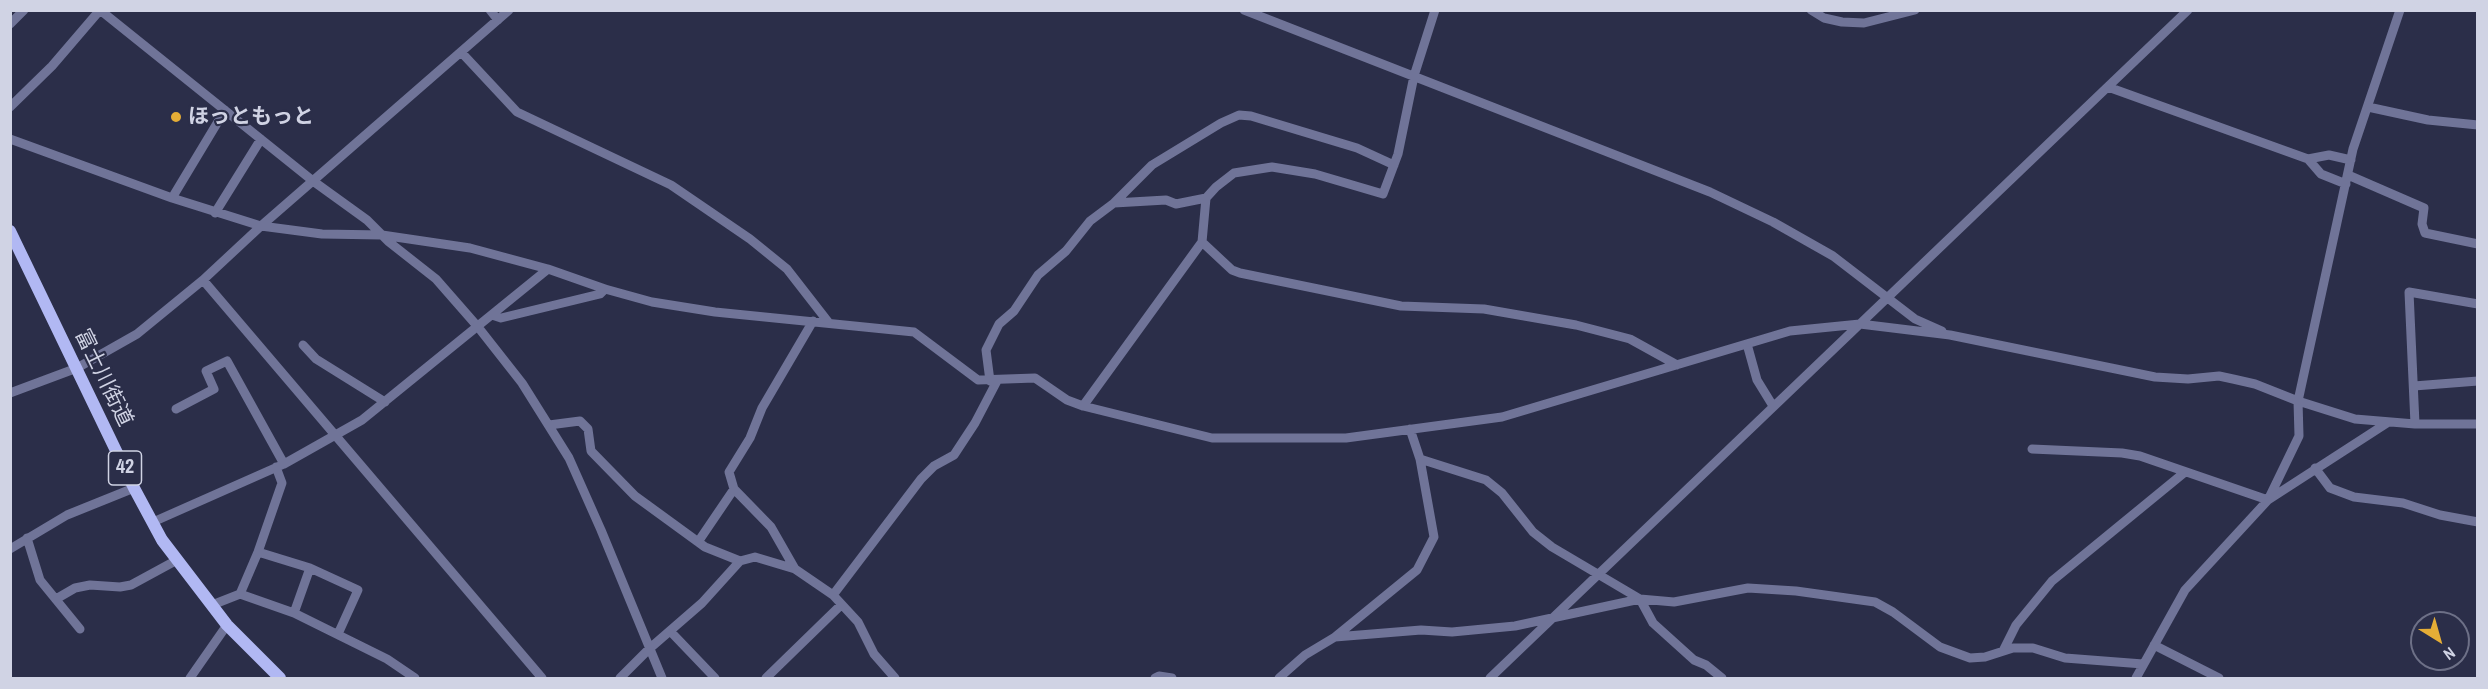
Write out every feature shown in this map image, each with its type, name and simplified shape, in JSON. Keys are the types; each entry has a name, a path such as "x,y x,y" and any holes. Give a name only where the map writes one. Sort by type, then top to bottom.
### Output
{"main road":[{"name":"富士川街道","path":"10,231 134,488 162,540 227,625 280,678"}],"street":[{"path":"10,24 24,10"},
{"path":"490,10 498,20"},
{"path":"10,393 77,368 137,334 204,280 261,226 509,10"},
{"path":"1244,10 1710,192 1773,222 1833,256 1915,319 1950,335"},
{"path":"1114,203 1166,200 1176,204 1206,198 1234,173 1272,167 1316,174 1383,194 1398,154 1414,76 1436,10"},
{"path":"1811,10 1833,20 1864,23 1915,10"},
{"path":"1490,678 2187,10"},
{"path":"2268,500 2299,436 2298,401 2351,160 2400,10"},
{"path":"10,107 46,72 100,11 313,181 367,220 436,279 522,383 569,458 662,678"},
{"path":"461,52 517,112 671,185 750,239 786,269 830,322"},
{"path":"2108,87 2308,159 2321,174 2347,180 2424,208 2422,224 2425,233 2478,244"},
{"path":"2368,107 2428,120 2478,125"},
{"path":"172,198 225,110"},
{"path":"833,595 921,479 934,466 954,454 975,423 993,381 986,350 999,324 1014,311 1038,275 1066,251 1090,221 1114,203 1152,165 1221,123 1239,115 1251,116 1357,148 1394,165"},
{"path":"10,139 215,213 261,226 321,234 382,235 470,248 548,269 605,289 652,302 715,312 914,332 978,380 1035,378 1066,400 1083,406 1212,438 1346,438 1502,417 1790,331 1860,324 1950,335 2155,377 2188,379 2219,376 2255,384 2298,401 2355,419 2387,423 2478,424"},
{"path":"215,213 261,139"},
{"path":"2308,159 2329,155 2351,160"},
{"path":"1083,406 1202,242 1206,198"},
{"path":"1202,242 1232,270 1240,273 1401,306 1484,309 1576,325 1630,339 1677,365"},
{"path":"153,522 280,466 336,435 385,402 548,269"},
{"path":"204,280 542,678"},
{"path":"492,315 501,318 600,294 605,289"},
{"path":"2415,424 2409,292 2478,304"},
{"path":"795,569 771,527 734,489 729,472 750,438 762,408 813,321"},
{"path":"1748,344 1758,380 1773,406"},
{"path":"303,345 316,359 385,402"},
{"path":"176,409 214,389 206,371 226,361 280,466 282,483 258,552 240,594"},
{"path":"2414,386 2478,381"},
{"path":"549,425 580,421 588,429 591,451 635,496 705,547 740,561"},
{"path":"2136,678 2185,590 2268,500 2387,423"},
{"path":"1279,678 1305,655 1335,638 1417,570 1434,537 1420,459 1410,429"},
{"path":"2032,448 2122,453 2268,500"},
{"path":"1420,459 1486,480 1502,493 1533,532 1552,547 1640,599 1653,623 1694,660 1706,665 1722,678"},
{"path":"2315,468 2330,488 2354,497 2403,503 2440,515 2478,522"},
{"path":"2002,651 2016,626 2052,581 2185,472"},
{"path":"10,549 67,515 134,488"},
{"path":"698,542 734,489"},
{"path":"27,538 40,580 80,629"},
{"path":"258,552 310,568 358,590 338,634"},
{"path":"620,678 649,649 702,603 740,561 755,557 795,569 833,595 858,622 874,654 895,678"},
{"path":"56,599 75,588 90,585 120,587 131,585 177,560"},
{"path":"294,613 310,568"},
{"path":"1335,638 1421,630 1452,632 1515,626 1640,599 1674,602 1748,588 1789,590 1875,602 1893,612 1940,647 1970,658 1985,657 2013,648 2033,648 2066,658 2143,664"},
{"path":"212,605 240,594 294,613 387,659 416,678"},
{"path":"766,678 841,605"},
{"path":"190,678 227,625"},
{"path":"670,631 715,678"},
{"path":"2154,645 2219,678"},
{"path":"1155,678 1159,676 1172,678"}],"place":[{"name":"ほっともっと","path":"176,117"}]}
